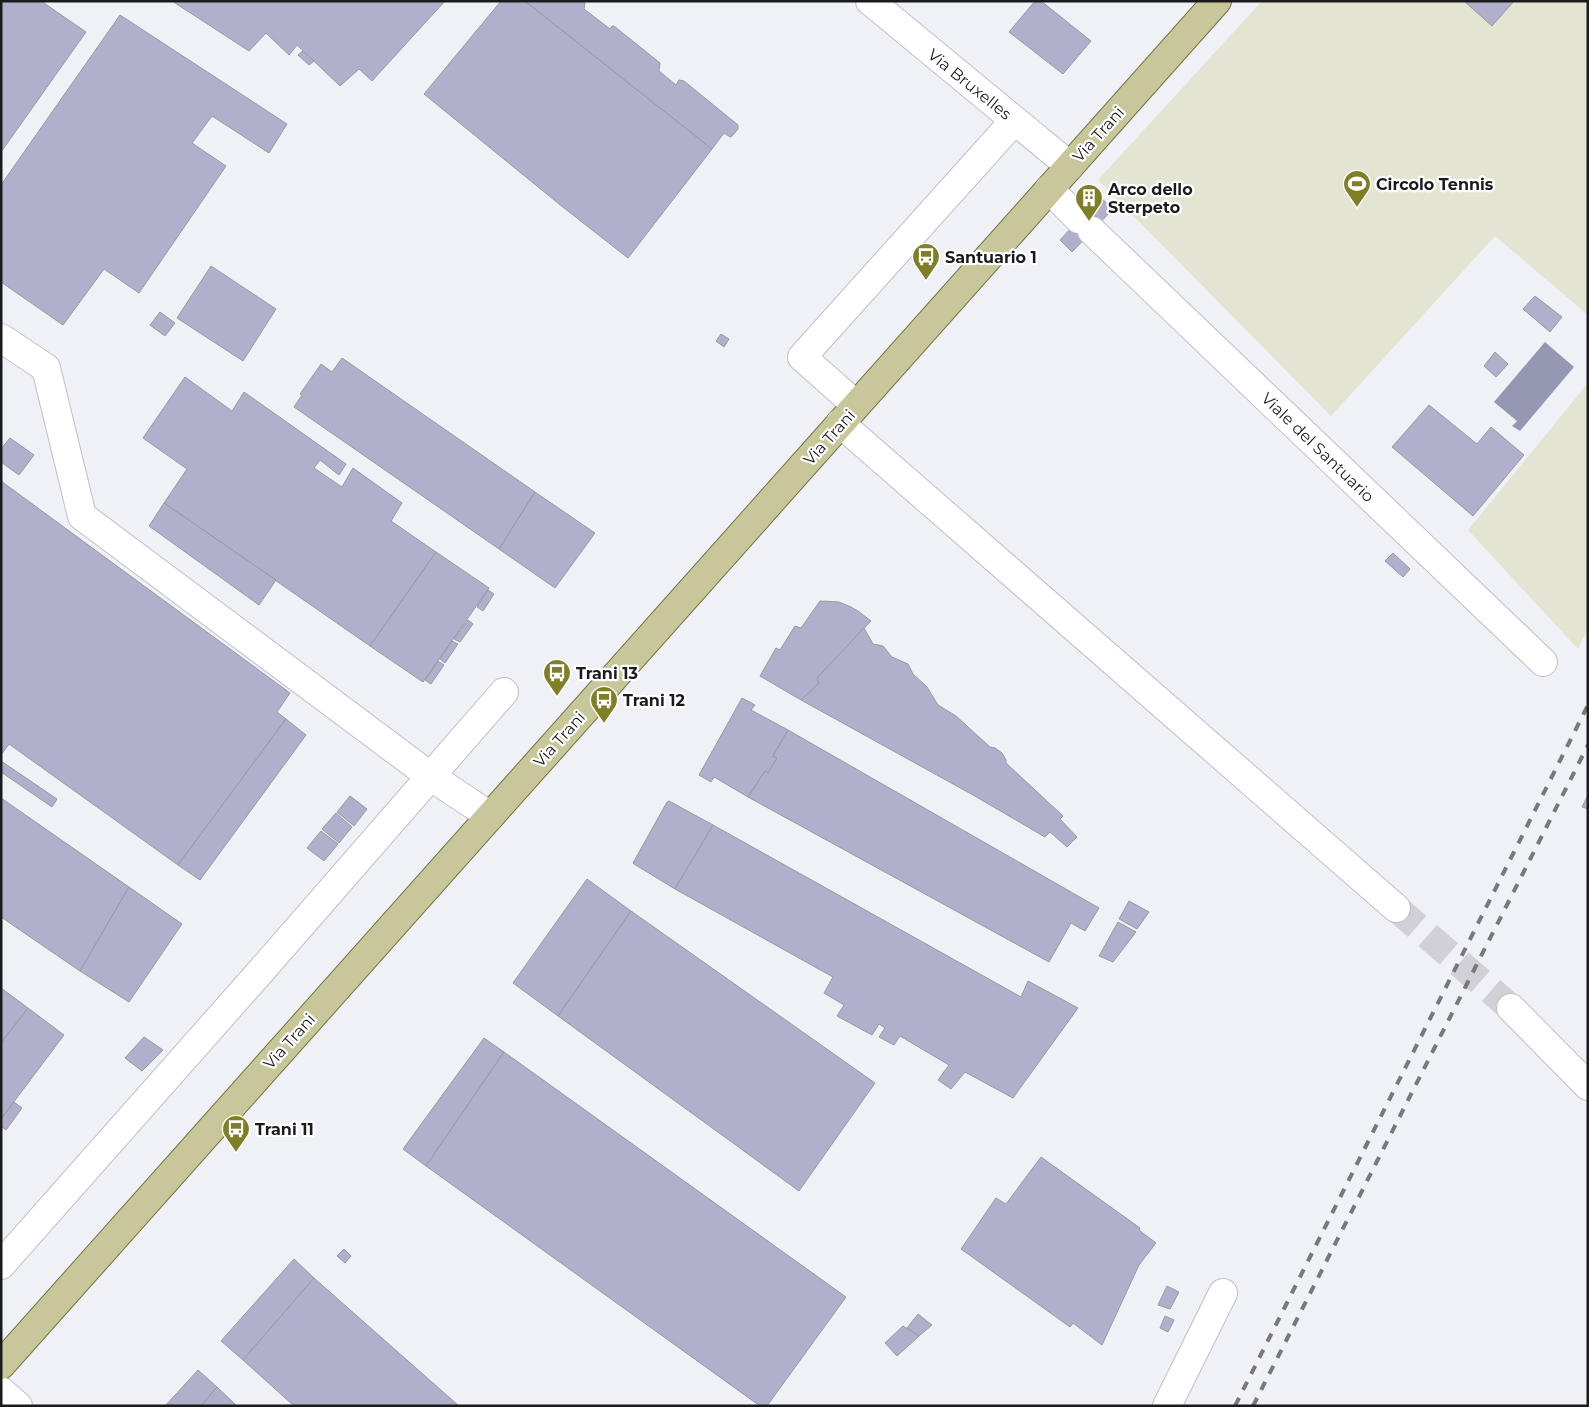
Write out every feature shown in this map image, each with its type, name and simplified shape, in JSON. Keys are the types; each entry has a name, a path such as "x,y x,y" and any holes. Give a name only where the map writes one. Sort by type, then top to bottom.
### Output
{"main road":[{"name":"Via Trani","path":"1,1365 1217,1"}],"street":[{"name":"Via Bruxelles","path":"870,1 1070,166"},
{"path":"1014,120 802,357 848,414 1396,908"},
{"name":"Viale del Santuario","path":"1049,189 1543,662"},
{"path":"1,338 46,368 82,516 430,776 490,816"},
{"path":"1,1265 504,692"},
{"path":"1511,1008 1588,1086"},
{"path":"1167,1406 1223,1293"},
{"path":"1,1391 18,1406"}],"green space":[{"name":"Circolo Tennis","path":"1262,1 1588,1 1588,315 1495,236 1331,416 1098,180"},
{"path":"1588,383 1588,629 1578,649 1468,530"}],"water":[{"path":"1545,342 1574,367 1520,431 1512,426 1517,421 1494,402"}],"building":[{"path":"1,1 41,1 86,32 1,152"},
{"path":"172,1 445,1 372,81 359,69 340,86 297,45 289,55 266,33 249,51"},
{"path":"501,1 525,1 712,149 628,258 424,94"},
{"path":"525,1 583,1 585,3 584,9 610,29 614,26 660,63 659,71 676,85 679,80 684,81 738,125 738,129 730,137 724,133 712,149"},
{"path":"1035,1 1041,1 1091,41 1063,74 1009,32"},
{"path":"1464,1 1514,1 1492,26"},
{"path":"120,15 287,124 269,153 212,116 192,143 226,166 139,293 104,269 63,325 1,282 1,185"},
{"path":"303,51 314,61 309,65 298,55"},
{"name":"Arco dello Sterpeto","path":"1100,197 1113,209 1072,252 1060,240"},
{"path":"211,266 276,309 243,361 177,318"},
{"path":"1535,296 1562,317 1550,332 1523,309"},
{"path":"160,312 175,323 165,336 150,325"},
{"path":"721,334 729,339 724,347 716,341"},
{"path":"1495,352 1508,364 1496,377 1484,366"},
{"path":"342,358 535,492 499,549 294,407 302,395 300,394 321,364 332,372"},
{"path":"185,377 232,411 244,392 346,464 339,475 320,460 314,468 342,487 353,468 402,503 391,521 436,552 370,646 164,503 187,469 143,438"},
{"path":"1429,405 1477,444 1491,427 1524,455 1473,516 1392,447"},
{"path":"10,438 34,455 19,475 1,462 1,449"},
{"path":"1,481 290,693 277,712 286,719 178,865 9,744 1,755"},
{"path":"535,492 595,533 555,588 499,549"},
{"path":"164,503 276,580 259,605 149,526"},
{"path":"436,552 489,588 423,682 370,646"},
{"path":"1393,553 1410,569 1403,577 1385,561"},
{"path":"488,590 494,594 483,611 477,607"},
{"path":"820,601 839,602 858,611 871,621 817,678 819,683 801,700 760,676 776,648 780,650 795,626 801,628"},
{"path":"468,620 473,624 460,642 454,639"},
{"path":"864,628 873,644 883,646 892,657 908,664 913,674 927,687 938,705 956,716 990,747 1002,753 1006,763 1063,816 1060,819 1077,837 1067,847 1050,832 1045,837 801,700 819,683 817,678"},
{"path":"452,641 458,644 445,663 440,659"},
{"path":"438,661 444,665 431,684 425,680"},
{"path":"742,698 755,705 751,710 788,730 773,756 777,758 768,773 765,771 748,797 714,777 711,782 699,775"},
{"path":"286,719 306,735 200,880 178,865"},
{"path":"788,730 1099,908 1085,931 1071,923 1049,962 748,797 765,771 768,773 777,758 773,756"},
{"path":"1,761 57,799 52,807 1,772"},
{"path":"1588,795 1588,809 1582,807"},
{"path":"350,796 367,809 354,826 337,812"},
{"path":"1,798 129,887 80,971 1,917"},
{"path":"669,801 713,825 675,889 633,863"},
{"path":"336,813 352,827 339,843 322,829"},
{"path":"713,825 1021,997 1028,981 1078,1008 1013,1098 965,1072 951,1089 938,1080 949,1065 900,1036 894,1045 879,1037 885,1028 879,1024 872,1035 837,1016 844,1005 824,993 833,977 675,889"},
{"path":"321,831 338,844 324,861 307,848"},
{"path":"587,879 631,911 558,1016 513,983"},
{"path":"129,887 182,924 129,1002 80,971"},
{"path":"1129,901 1149,912 1137,929 1119,919"},
{"path":"631,911 875,1083 799,1191 558,1016"},
{"path":"1118,922 1136,932 1113,962 1099,956"},
{"path":"1,988 28,1008 1,1043"},
{"path":"28,1008 64,1035 1,1119 1,1043"},
{"path":"144,1037 163,1050 142,1071 125,1058"},
{"path":"484,1038 504,1052 426,1166 403,1149"},
{"path":"504,1052 846,1297 767,1406 760,1406 426,1166"},
{"path":"14,1102 22,1108 6,1130 1,1126 1,1119"},
{"path":"1041,1157 1140,1228 1139,1230 1156,1243 1139,1265 1102,1345 1073,1323 1070,1327 961,1249 996,1198 1006,1204"},
{"path":"344,1249 351,1256 345,1263 337,1256"},
{"path":"294,1259 314,1278 243,1360 221,1341"},
{"path":"314,1278 459,1406 294,1406 243,1360"},
{"path":"1167,1286 1179,1292 1170,1309 1158,1305"},
{"path":"918,1314 932,1325 919,1336 907,1328"},
{"path":"1165,1316 1174,1320 1168,1332 1160,1328"},
{"path":"903,1326 919,1336 897,1356 885,1343"},
{"path":"198,1370 217,1387 201,1406 165,1406"},
{"path":"217,1387 237,1406 201,1406"}],"tunnel":[{"path":"1396,908 1511,1008"}],"railway":[{"path":"1235,1406 1588,705"},
{"path":"1253,1406 1588,745"}],"place":[{"name":"Circolo Tennis","path":"1357,208"},
{"name":"Arco dello Sterpeto","path":"1089,222"},
{"name":"Santuario 1","path":"926,281"},
{"name":"Trani 13","path":"557,697"},
{"name":"Trani 12","path":"604,724"},
{"name":"Trani 11","path":"236,1153"}]}
